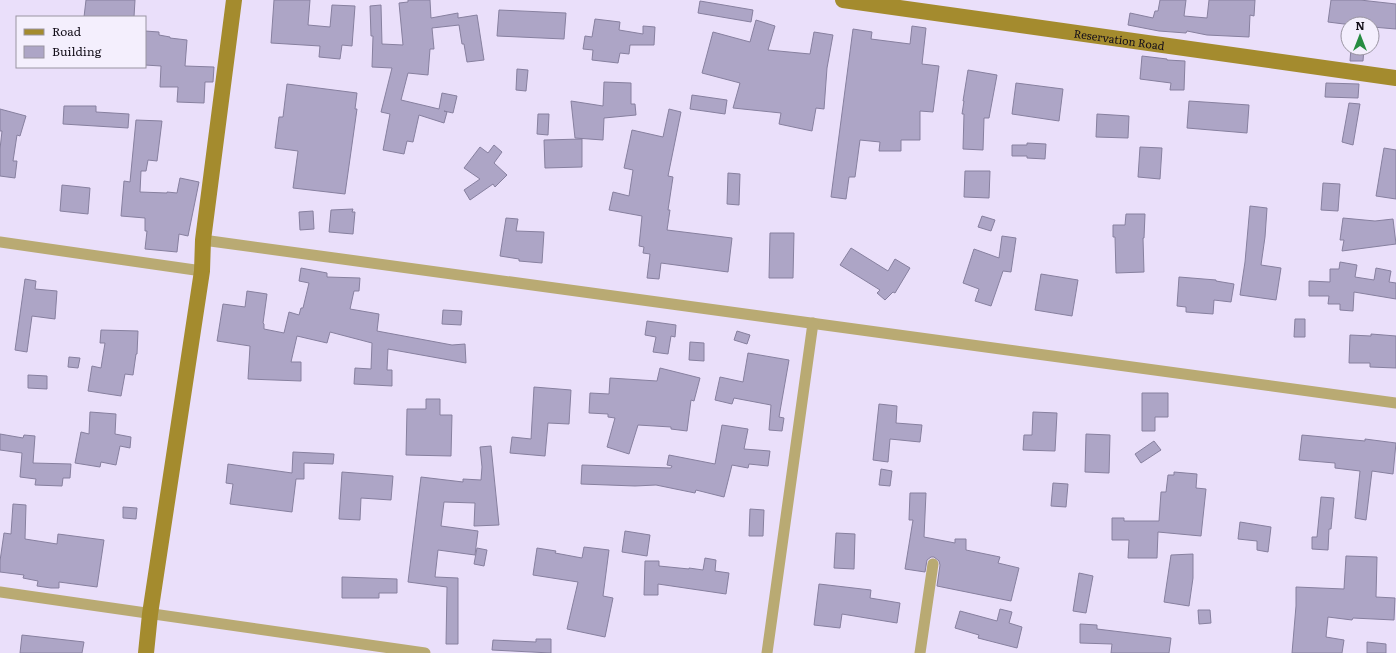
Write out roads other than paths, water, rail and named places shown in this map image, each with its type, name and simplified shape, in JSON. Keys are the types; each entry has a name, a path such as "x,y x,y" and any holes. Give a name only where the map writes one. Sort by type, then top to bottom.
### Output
{"street":[{"path":"146,653 150,614 202,271 203,240 234,0"},
{"name":"Reservation Road","path":"843,0 1396,78"},
{"path":"203,240 1396,404"},
{"path":"0,242 202,271"},
{"path":"767,653 813,323"},
{"path":"920,653 933,564"},
{"path":"0,592 425,653"}]}
